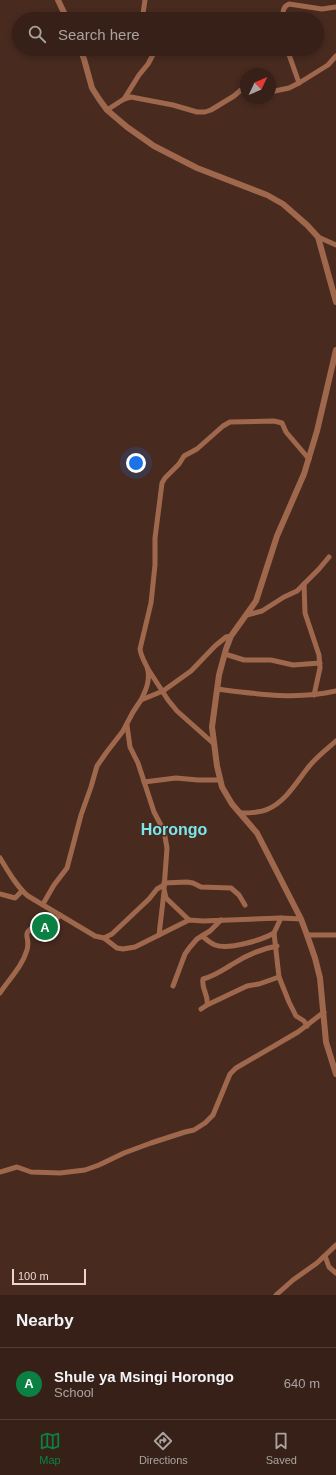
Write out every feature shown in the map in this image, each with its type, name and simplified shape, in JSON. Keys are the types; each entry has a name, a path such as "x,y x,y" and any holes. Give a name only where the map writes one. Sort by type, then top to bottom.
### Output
{"street":[{"path":"58,0 64,12"},
{"path":"143,12 145,0"},
{"path":"283,12 285,6 289,4 322,9 336,7"},
{"path":"83,56 92,88 107,110 127,128 154,146 197,168 228,181 257,190 283,204 318,237 336,245"},
{"path":"107,110 124,98 152,56"},
{"path":"289,56 299,83"},
{"path":"276,91 289,88 299,83 328,65 336,56"},
{"path":"124,98 136,97 197,112 205,112 211,110 240,91"},
{"path":"318,237 336,302"},
{"path":"336,350 309,459 277,536 256,602 231,636 218,675 212,727 213,743 220,780 225,793 232,804 261,839 301,919 307,935 320,978 326,1042 336,1074"},
{"path":"213,743 177,711 147,668 140,654 151,603 155,565 155,538 162,483 184,456 197,449 223,426 232,421 274,421 282,423 286,432 309,459"},
{"path":"247,615 262,611 284,597 297,591 329,557"},
{"path":"304,584 305,613 318,649 320,663 314,695"},
{"path":"141,700 163,691 191,670 215,646 231,636"},
{"path":"225,654 244,660 270,660 293,665 320,663"},
{"path":"43,904 54,885 67,868 81,815 97,766 127,725 141,700 148,683 147,668"},
{"path":"217,689 289,696 305,696 336,691"},
{"path":"127,725 130,747 138,763 154,812 164,831 166,840 160,935"},
{"path":"241,813 262,812 276,805 297,783 319,756 336,741"},
{"path":"144,782 176,778 220,780"},
{"path":"0,858 22,891 60,916 95,936 104,938 117,948 123,949 135,946 189,920 301,919"},
{"path":"104,938 112,934 149,899 157,889 164,886 188,882 200,887 231,888 239,895 245,905"},
{"path":"164,886 169,902 189,920"},
{"path":"0,894 15,898 22,891"},
{"path":"0,993 16,972 24,957 27,947 26,933 28,929 35,926 41,930 46,930 60,916"},
{"path":"281,918 274,933 277,946 279,977 296,1016 304,1021 307,1026"},
{"path":"173,986 185,954 196,940 210,931 221,920"},
{"path":"202,936 214,945 236,946 274,933"},
{"path":"307,935 336,935"},
{"path":"207,1005 208,999 203,986 203,979 216,974 250,954 277,946"},
{"path":"201,1009 247,986 259,984 279,977"},
{"path":"0,1172 17,1167 31,1172 60,1173 85,1170 151,1143 194,1130 205,1124 213,1115 230,1074 236,1068 307,1026 324,1012"},
{"path":"276,1295 336,1245"},
{"path":"324,1256 329,1267 336,1272"}],"place":[{"name":"Shule ya Msingi Horongo","path":"45,927"}],"district":[{"name":"Horongo","path":"174,829"}]}
